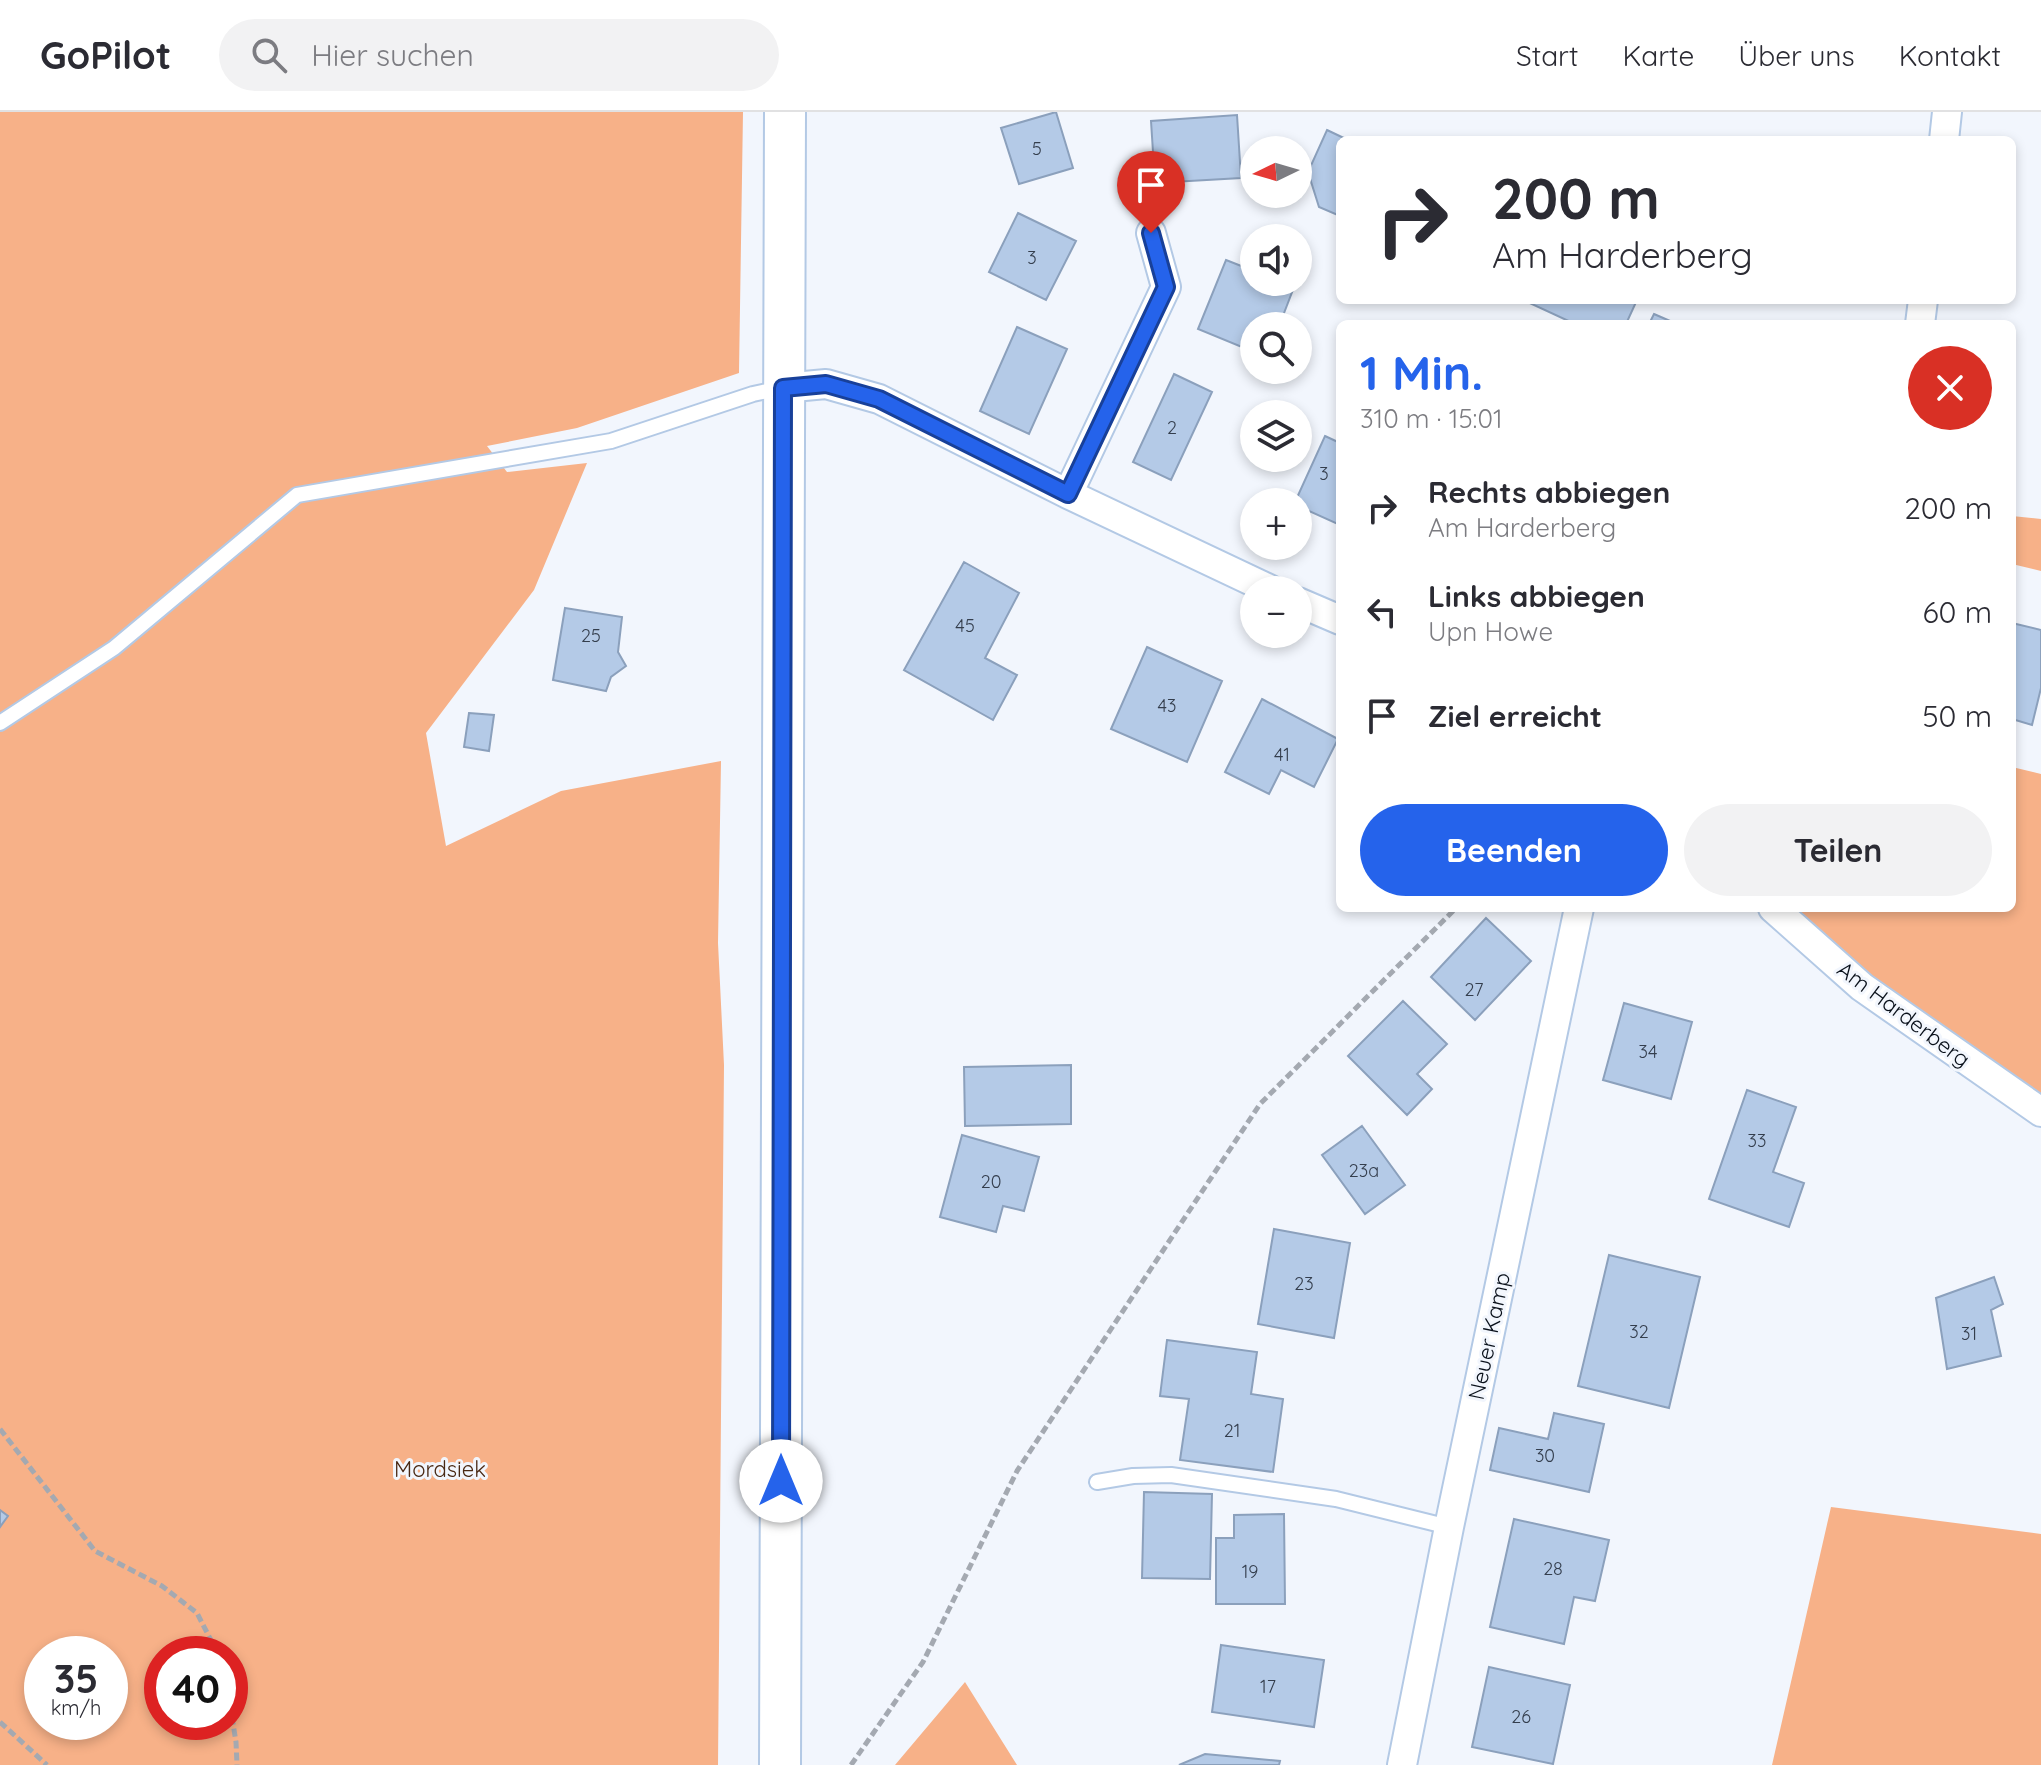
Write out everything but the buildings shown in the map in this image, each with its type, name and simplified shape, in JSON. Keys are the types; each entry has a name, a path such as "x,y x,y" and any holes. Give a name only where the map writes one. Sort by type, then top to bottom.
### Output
{"street":[{"path":"780,1765 785,112"},
{"path":"1944,136 1947,112"},
{"path":"1068,494 1166,287 1151,233"},
{"path":"783,388 826,384 879,399 1068,494 1241,576"},
{"path":"1312,608 1336,618"},
{"name":"Neuer Kamp","path":"1402,1765 1578,912"},
{"name":"Am Harderberg","path":"1778,912 1862,987 2041,1112"}],"lane":[{"path":"0,723 114,648 297,495 611,441 753,394 783,388"},
{"path":"1097,1482 1133,1476 1171,1475 1336,1499 1449,1527"}],"path":[{"path":"851,1765 923,1662 1017,1471 1260,1104 1452,912"},
{"path":"0,1429 95,1551 162,1586 197,1613 209,1636"},
{"path":"0,1722 47,1765"},
{"path":"236,1740 237,1765"}],"green space":[{"name":"Mordsiek","path":"0,112 743,112 739,373 577,428 487,446 507,472 587,463 534,590 426,733 446,846 561,791 721,761 718,943 724,1065 718,1765 0,1765"},
{"path":"2016,516 2041,519 2041,571 2016,565"},
{"path":"2016,768 2041,774 2041,1097 1869,975 1799,912 2016,912"},
{"path":"1831,1507 2041,1534 2041,1765 1772,1765"},
{"path":"965,1682 1017,1765 895,1765"}],"route":[{"path":"781,1481 783,388 826,384 879,399 1068,494 1166,287 1151,233"}]}
